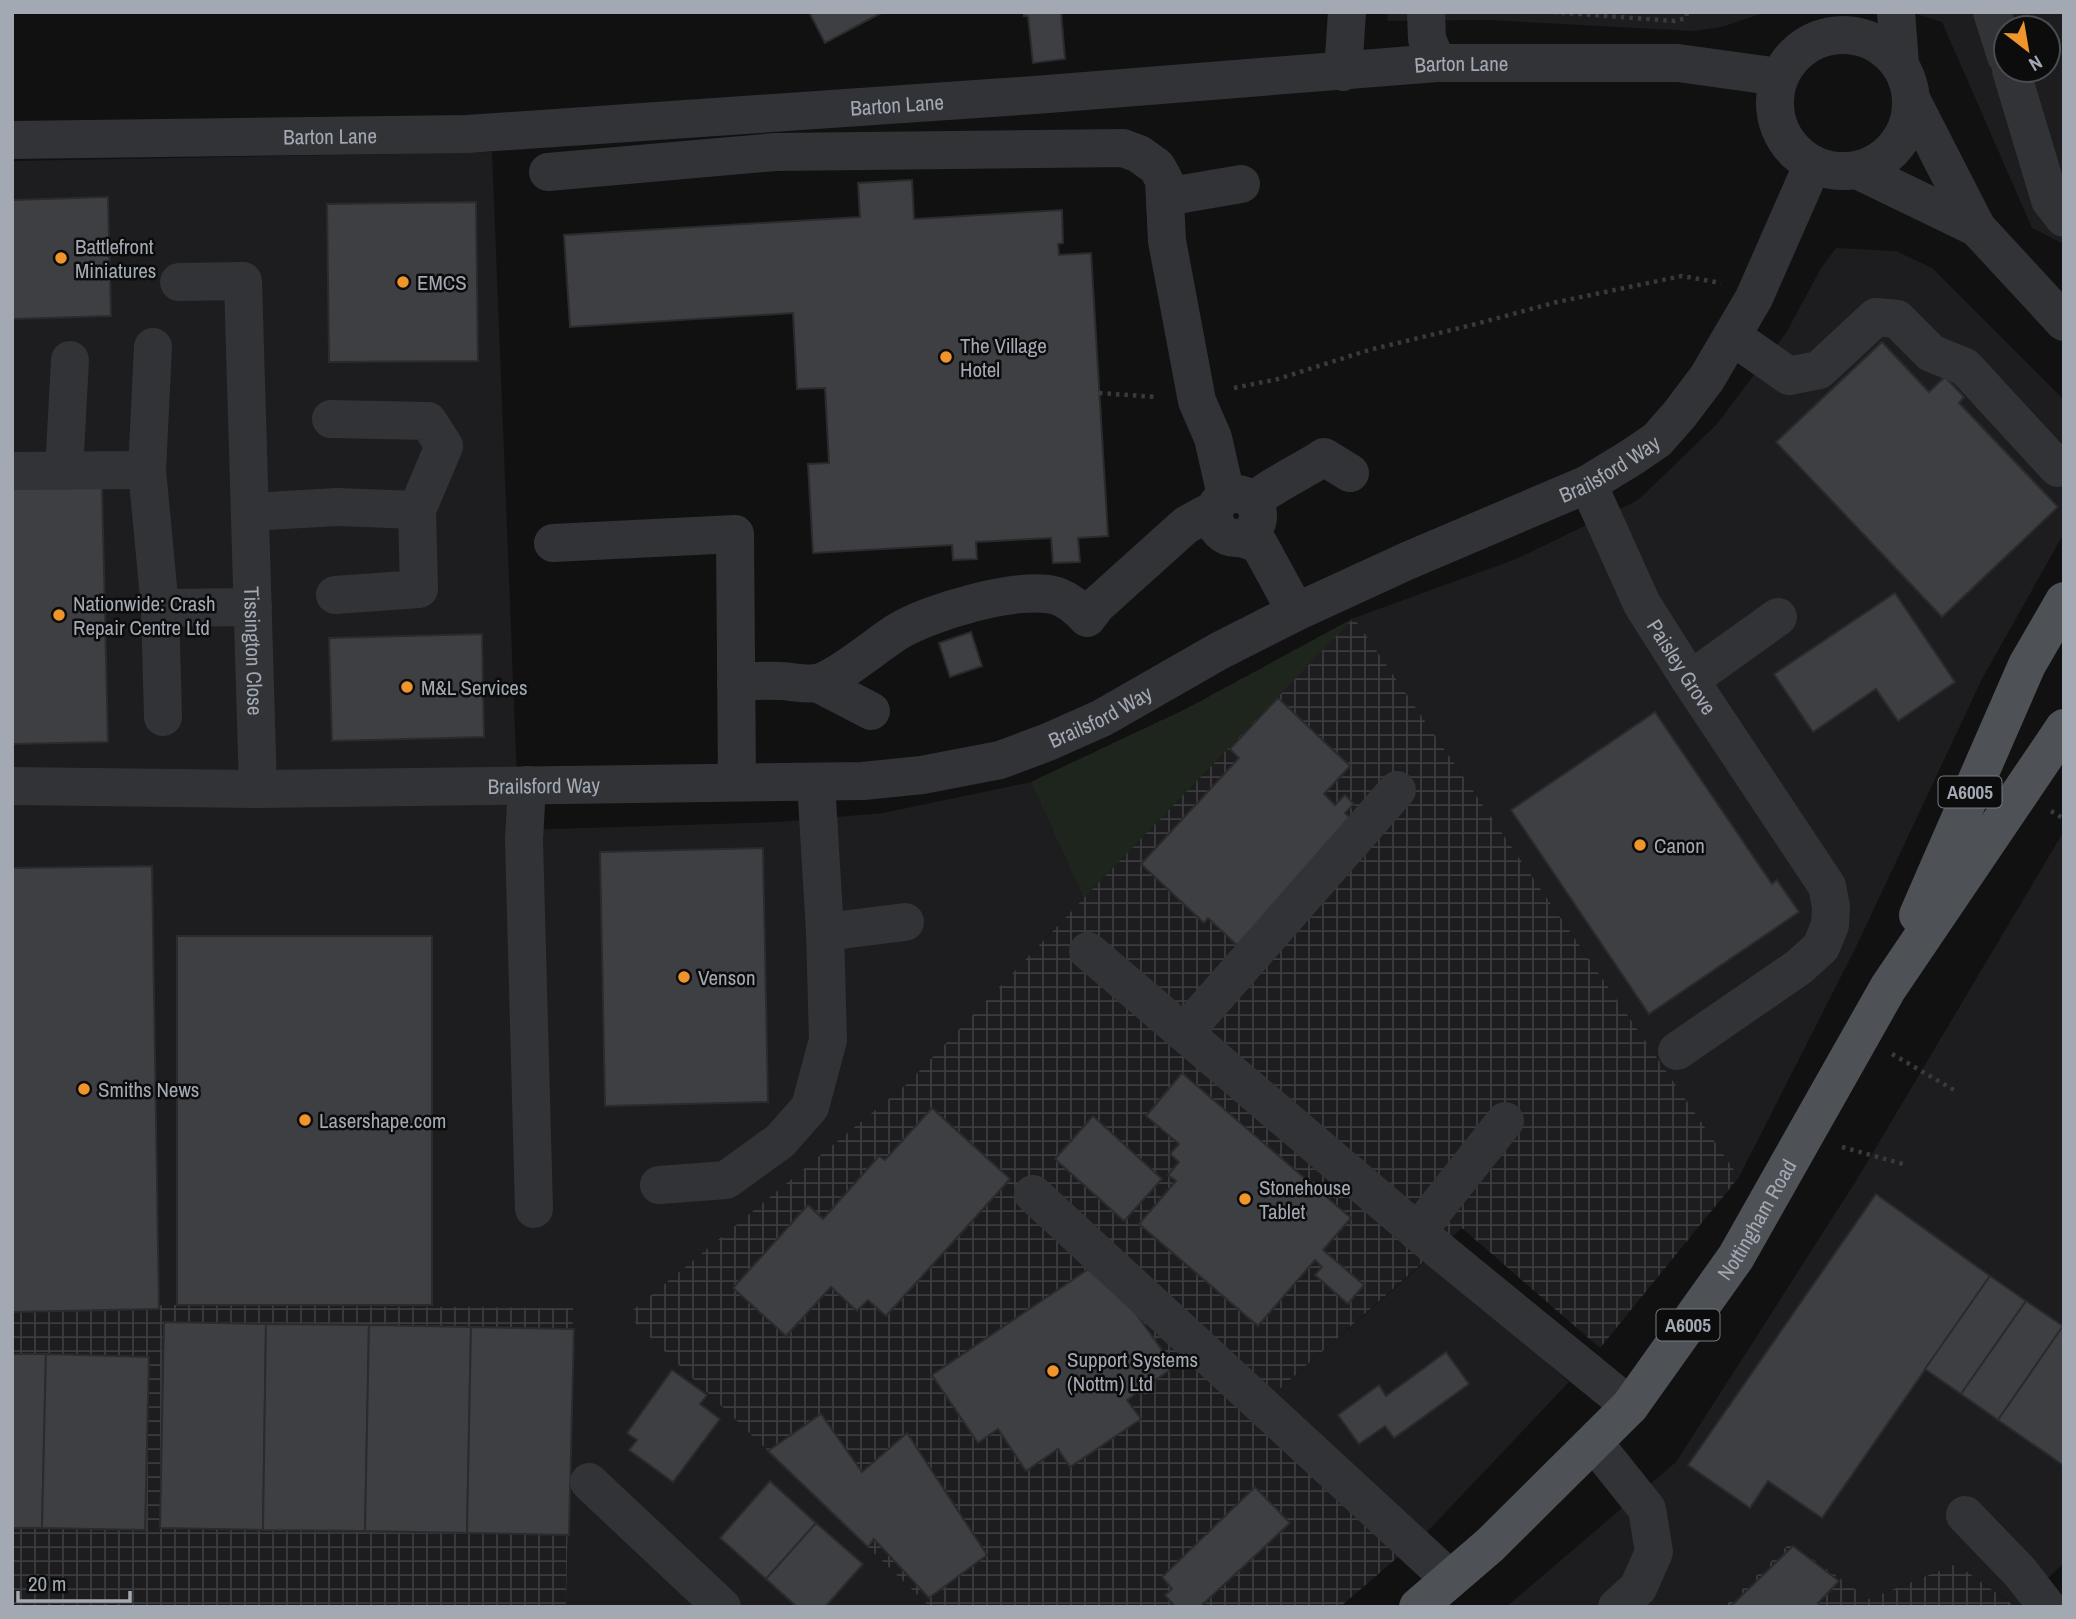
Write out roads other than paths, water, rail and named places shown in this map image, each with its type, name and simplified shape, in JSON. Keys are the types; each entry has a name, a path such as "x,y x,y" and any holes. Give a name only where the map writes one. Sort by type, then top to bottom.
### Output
{"main road":[{"name":"Nottingham Road","path":"1888,988 1943,853 2027,665 2064,601"},
{"name":"Nottingham Road","path":"1418,1607 1490,1545 1595,1444 1630,1406 1735,1257 1888,988 2064,729"}],"street":[{"path":"1343,72 1348,12"},
{"path":"1426,12 1427,39 1437,64"},
{"path":"1896,12 1900,64"},
{"path":"1977,228 1859,171 1826,171 1812,166 1782,138 1773,109 1779,76 1799,49 1826,25 1873,41 1900,64 1912,101 1977,228 2061,317"},
{"name":"Barton Lane","path":"12,140 467,134 1437,64 1678,62 1779,76"},
{"path":"2015,84 2050,200 2064,218"},
{"path":"1859,171 1887,156 1908,127 1912,101"},
{"path":"548,172 775,152 1123,148 1139,154 1157,167 1164,180 1167,241 1197,401 1213,438 1234,516 1259,544 1296,612"},
{"name":"Brailsford Way","path":"12,786 258,789 863,781 922,775 1000,760 1102,718 1296,612 1407,561 1588,484 1657,440 1707,378 1754,298 1812,166"},
{"path":"1165,197 1241,184"},
{"name":"Tissington Close","path":"179,282 243,281 258,789"},
{"path":"1732,336 1789,376 1819,370 1876,317 1897,319 1931,353 1965,367 2058,468"},
{"path":"153,347 147,470 160,608 163,718"},
{"path":"64,471 70,360"},
{"path":"331,419 428,421 444,446 417,510 419,589 335,595"},
{"path":"817,683 852,664 900,630 944,611 974,603 1036,593 1058,597 1080,610 1087,618 1096,606 1186,525 1206,514 1234,516 1274,484 1299,455 1324,457 1350,473"},
{"path":"12,471 147,470"},
{"name":"Paisley Grove","path":"1588,484 1642,604 1827,886 1831,907 1830,925 1821,947 1799,967 1677,1051"},
{"path":"251,512 337,507 417,510"},
{"path":"553,543 735,534 737,782"},
{"path":"160,608 253,607"},
{"path":"1690,680 1777,617"},
{"path":"736,682 776,680 817,683 871,711"},
{"path":"659,1185 726,1180 780,1142 810,1107 828,1040 816,782"},
{"path":"527,785 524,840 534,1209"},
{"path":"1184,1033 1397,790"},
{"path":"825,932 905,922"},
{"path":"1088,951 1417,1232 1630,1406"},
{"path":"1417,1232 1505,1121"},
{"path":"1033,1194 1450,1579"},
{"path":"1595,1444 1647,1509 1654,1552 1639,1588 1617,1607"},
{"path":"589,1482 722,1607"},
{"path":"1965,1515 2020,1572 2047,1607"}],"place":[{"name":"Battlefront Miniatures","path":"61,258"},
{"name":"EMCS","path":"403,282"},
{"name":"The Village Hotel","path":"946,357"},
{"name":"Nationwide: Crash Repair Centre Ltd","path":"59,615"},
{"name":"M&L Services","path":"407,687"},
{"name":"Canon","path":"1640,845"},
{"name":"Venson","path":"684,977"},
{"name":"Smiths News","path":"84,1089"},
{"name":"Lasershape.com","path":"305,1120"},
{"name":"Stonehouse Tablet","path":"1245,1199"},
{"name":"Support Systems (Nottm) Ltd","path":"1053,1371"}]}
